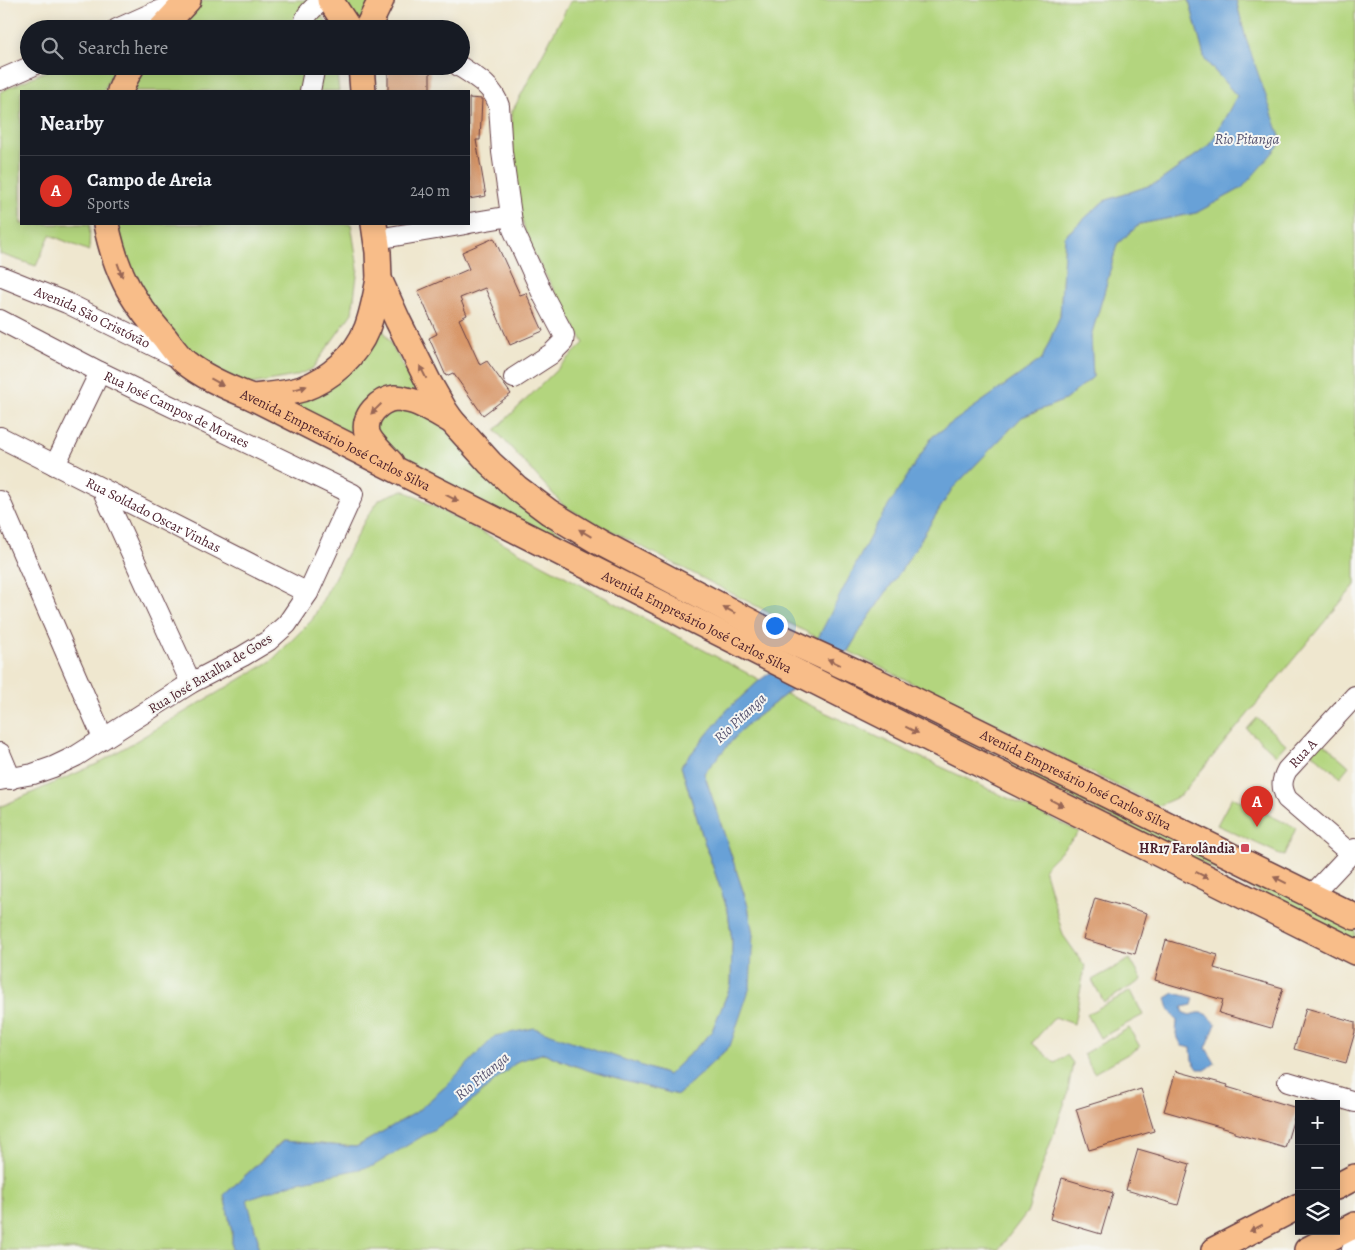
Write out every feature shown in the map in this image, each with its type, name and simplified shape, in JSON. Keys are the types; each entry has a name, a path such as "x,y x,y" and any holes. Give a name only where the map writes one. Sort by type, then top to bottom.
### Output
{"main road":[{"path":"155,14 188,0"},
{"path":"330,0 343,20"},
{"path":"371,20 381,0"},
{"path":"120,90 127,75"},
{"path":"362,75 363,90"},
{"name":"Avenida Empresário José Carlos Silva","path":"106,225 124,282 152,323 184,361 222,384 252,397 398,471 770,645 878,682 1355,917"},
{"name":"Avenida Empresário José Carlos Silva","path":"375,232 379,279 425,374 452,421 490,463 517,488 549,512 770,645 868,708 1355,952"},
{"path":"252,397 308,386 324,378 342,364 361,340 367,327 379,279"},
{"path":"398,471 367,434 367,422 372,412 382,403 395,398 419,404 452,421"},
{"path":"1340,1185 1355,1177"},
{"path":"1214,1250 1295,1208"},
{"path":"1307,1250 1355,1225"}],"street":[{"path":"304,20 322,0"},
{"path":"140,20 155,14"},
{"path":"0,80 20,71"},
{"path":"470,74 487,86 498,101 502,152 513,229 543,295 564,335 563,342 551,354 514,378"},
{"path":"310,90 313,75"},
{"path":"470,223 511,216"},
{"path":"375,232 456,225"},
{"name":"Avenida São Cristóvão","path":"0,276 67,303 184,361"},
{"name":"Rua José Campos de Moraes","path":"0,320 100,372 353,494"},
{"path":"55,465 100,372"},
{"name":"Rua Soldado Oscar Vinhas","path":"0,437 308,593"},
{"path":"102,489 190,682"},
{"name":"Rua José Batalha de Goes","path":"6,779 33,774 76,756 190,682 243,656 268,641 287,624 308,593 353,494"},
{"path":"0,501 103,738"},
{"name":"Rua A","path":"1353,852 1287,799 1282,786 1282,780 1287,770 1355,696"},
{"path":"0,753 6,779"},
{"path":"1311,896 1353,852"},
{"path":"1288,1082 1355,1102"}],"green space":[{"path":"205,0 308,0 325,20 181,20 189,10"},
{"path":"341,0 370,0 361,20 354,20"},
{"path":"571,0 1189,0 1205,60 1237,96 1210,145 1157,183 1104,201 1065,236 1060,316 1042,359 932,437 818,638 565,507 495,430 584,343 528,244 512,177 512,112"},
{"path":"1236,0 1355,0 1355,585 1180,796 1158,806 848,651 952,489 1022,417 1065,400 1093,377 1091,336 1117,244 1140,224 1196,213 1242,188 1246,39"},
{"path":"37,75 112,75 104,90 20,90 20,225 90,225 89,251 50,235 36,266 0,254 0,92"},
{"path":"139,75 337,75 339,90 130,90"},
{"path":"111,225 351,225 358,268 352,313 312,369 295,376 246,385 211,371 146,303"},
{"path":"372,310 432,417 510,494 573,543 777,647 1355,927 1355,940 277,400 327,380"},
{"path":"403,490 760,680 728,709 681,766 728,911 732,941 731,985 711,1033 668,1075 534,1029 445,1087 415,1113 356,1147 282,1141 224,1195 232,1232 232,1250 0,1250 0,807 97,764 271,661 312,620 365,520 380,499"},
{"path":"786,694 1080,832 1044,868 1063,935 1085,966 1074,1024 1055,1017 1032,1043 1055,1063 1067,1055 1073,1063 1067,1096 1028,1211 998,1250 258,1250 258,1240 246,1199 294,1183 451,1119 518,1061 544,1053 593,1072 678,1095 730,1046 753,935 748,906 704,773 744,727"},
{"path":"1257,718 1286,744 1276,755 1247,729"},
{"path":"1320,740 1349,766 1340,777 1310,751"},
{"path":"1232,797 1296,828 1284,856 1217,825"},
{"path":"1130,959 1142,980 1104,1002 1092,980"},
{"path":"1131,991 1143,1015 1100,1038 1087,1014"},
{"path":"1129,1028 1140,1047 1094,1073 1083,1054"}],"water":[{"name":"Rio Pitanga","path":"1189,0 1236,0 1246,39 1282,142 1242,188 1196,213 1140,224 1117,244 1091,336 1093,377 1065,400 1022,417 952,489 848,651 786,694 744,727 704,773 748,906 753,935 750,987 730,1046 678,1095 593,1072 544,1053 518,1061 451,1119 373,1166 294,1183 247,1199 258,1240 258,1250 232,1250 232,1232 224,1195 283,1141 356,1147 415,1113 445,1087 495,1036 534,1028 668,1075 711,1033 731,985 732,941 728,911 681,766 728,709 760,680 818,638 875,527 932,437 1042,359 1060,316 1065,236 1104,201 1157,183 1210,145 1237,96 1205,60"},
{"path":"1174,993 1194,998 1192,1005 1182,1007 1184,1013 1190,1015 1205,1014 1216,1024 1206,1048 1215,1063 1207,1069 1198,1069 1192,1060 1191,1048 1182,1046 1176,1034 1177,1021 1169,1009 1166,998"}],"building":[{"path":"388,75 430,75 430,90 388,90"},
{"path":"470,98 482,99 480,140 476,140 486,196 470,199"},
{"path":"494,238 520,295 526,293 543,331 510,345 485,288 460,298 467,315 459,319 480,365 487,361 511,394 483,415 453,373 446,376 429,338 437,334 418,291 469,269 462,252"},
{"path":"1095,898 1147,913 1135,954 1083,939"},
{"path":"1166,940 1218,955 1214,968 1283,988 1271,1028 1219,1013 1223,1000 1155,980"},
{"path":"1306,1008 1355,1022 1355,1032 1346,1063 1294,1049"},
{"path":"1176,1071 1228,1085 1227,1087 1295,1107 1295,1115 1285,1148 1164,1111"},
{"path":"1141,1089 1154,1131 1089,1150 1076,1109"},
{"path":"1138,1149 1190,1164 1178,1205 1126,1190"},
{"path":"1062,1178 1113,1193 1101,1234 1050,1219"}],"place":[{"name":"Campo de Areia","path":"1257,827"},
{"name":"HR17 Farolândia","path":"1245,848"}]}
